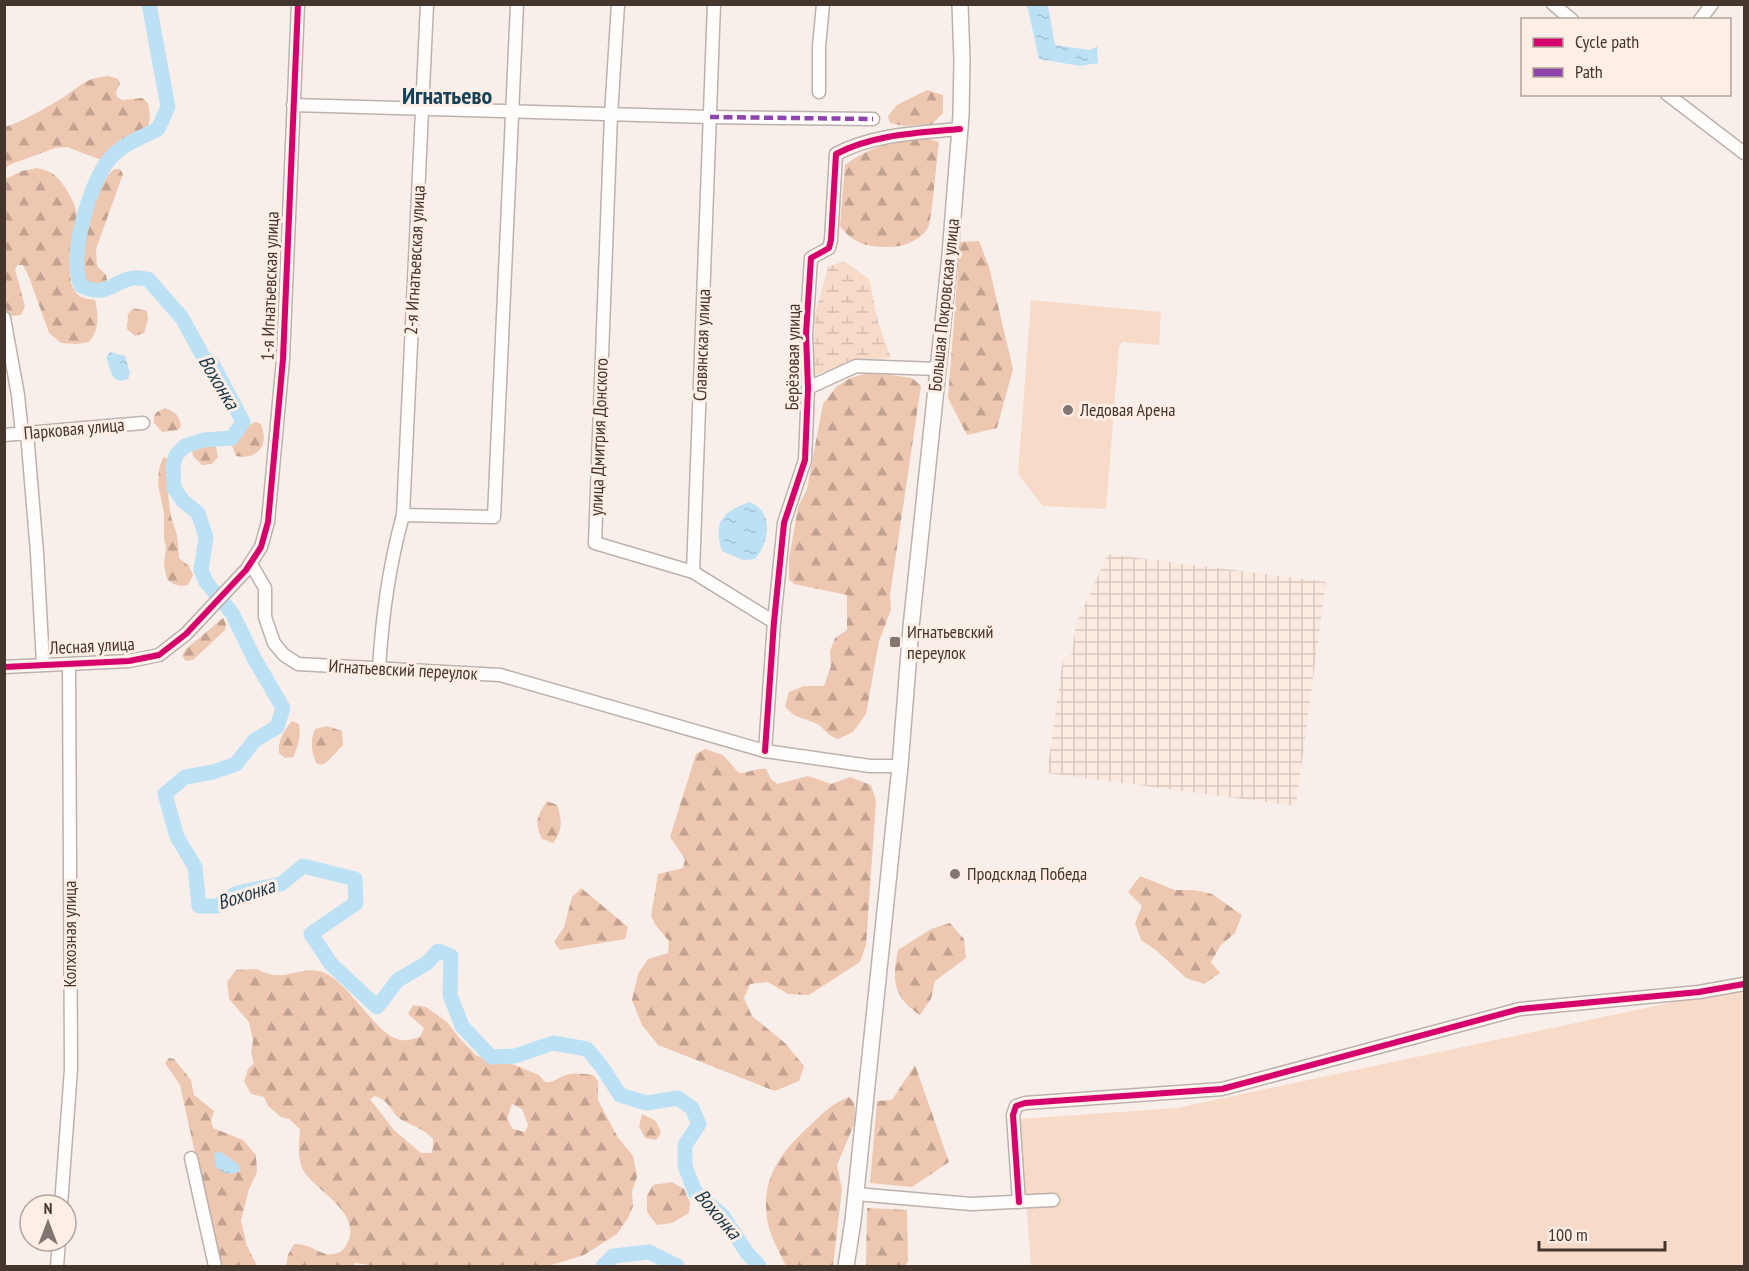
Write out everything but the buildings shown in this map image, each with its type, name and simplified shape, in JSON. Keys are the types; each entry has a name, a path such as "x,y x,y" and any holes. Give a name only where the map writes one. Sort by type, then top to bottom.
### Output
{"main road":[{"name":"Большая Покровская улица","path":"846,1266 856,1194 900,766 960,129 962,60 960,4"}],"street":[{"name":"1-я Игнатьевская улица","path":"249,567 261,547 268,522 283,359 298,4"},
{"name":"2-я Игнатьевская улица","path":"378,669 382,612 395,543 403,515 427,4"},
{"path":"403,515 494,517 517,4"},
{"name":"улица Дмитрия Донского","path":"618,4 611,115 595,543 693,572 774,622"},
{"name":"Славянская улица","path":"693,572 714,4"},
{"path":"819,93 819,47 823,4"},
{"path":"1553,4 1570,18"},
{"path":"1702,18 1712,4"},
{"path":"1670,96 1744,153"},
{"path":"293,105 611,115 873,119"},
{"name":"Берёзовая улица","path":"774,622 784,523 805,460 808,388 806,334 811,258 829,248 831,240 836,154 885,137 960,129"},
{"path":"4,318 24,434 37,554 43,664"},
{"path":"808,388 856,366 937,369"},
{"name":"Парковая улица","path":"4,435 143,423"},
{"name":"Лесная улица","path":"4,667 129,661 159,656 186,634 249,567"},
{"name":"Игнатьевский переулок","path":"249,567 265,588 265,616 274,643 284,655 298,664 500,675 765,751 870,766 900,766"},
{"path":"765,751 774,622"},
{"name":"Колхозная улица","path":"63,1193 71,1069 69,664"},
{"path":"1019,1202 1013,1115 1016,1107 1025,1103 1222,1089 1520,1009 1699,992 1744,984"},
{"path":"191,1158 215,1266"},
{"path":"856,1194 971,1204 1053,1200"}],"shaded area":[{"path":"1108,554 1326,582 1296,806 1047,773 1063,658 1072,654 1076,624"}],"green space":[{"path":"108,76 118,79 120,83 116,92 117,97 123,100 142,98 148,103 150,115 146,129 115,145 104,161 67,147 55,148 9,165 5,169 5,127 25,119 91,79"},
{"path":"927,90 943,95 943,113 932,124 905,126 890,123 888,116 897,105"},
{"path":"923,137 939,142 928,228 914,241 896,247 870,246 854,239 840,226 845,165 864,153 882,146"},
{"path":"37,168 57,177 68,192 76,209 77,224 71,259 71,281 74,290 81,297 95,300 97,322 95,333 89,342 61,343 49,333 23,265 18,265 15,269 25,307 21,315 12,316 7,311 4,301 5,179 22,171"},
{"path":"115,169 120,169 123,174 96,249 97,266 106,275 107,280 96,287 88,282 84,272 83,258 88,222 101,188"},
{"path":"979,241 989,267 1013,369 997,428 967,435 948,398 960,242"},
{"path":"844,261 869,279 878,322 891,358 855,360 813,376 815,314 828,267"},
{"name":"Ледовая Арена","path":"1031,300 1161,312 1159,345 1122,342 1119,347 1106,509 1043,506 1018,474"},
{"path":"133,308 147,311 148,319 144,333 135,336 127,329 128,314"},
{"path":"871,372 912,378 921,386 890,595 891,610 879,641 866,714 853,732 838,739 814,722 796,716 785,706 789,692 804,686 824,686 831,666 830,651 835,638 847,630 847,595 794,584 789,579 789,559 798,507 807,489 823,404 837,386 851,378"},
{"path":"165,408 178,417 181,426 178,430 162,432 154,423 156,413"},
{"path":"252,423 261,424 263,444 251,456 236,456 232,446"},
{"path":"208,446 216,447 218,457 212,464 202,465 193,456 192,451"},
{"path":"163,457 167,458 168,494 171,517 177,535 179,558 189,566 193,575 188,585 179,586 169,581 164,565 166,546 164,513 158,484"},
{"path":"223,618 226,624 225,630 193,660 186,661 182,656 186,649"},
{"path":"292,721 299,724 299,741 293,757 285,758 279,753 279,744"},
{"path":"327,726 342,731 343,745 322,765 316,763 312,742 315,729"},
{"path":"705,749 723,755 739,773 766,769 771,779 777,784 808,776 831,784 850,777 871,785 876,801 866,945 860,962 809,995 788,994 768,982 750,984 744,998 752,1016 785,1043 804,1066 799,1081 775,1091 658,1045 642,1025 632,1000 638,974 648,959 668,953 669,941 651,916 658,874 683,868 685,859 670,837 696,754"},
{"path":"547,801 557,805 560,815 560,829 553,843 542,839 537,824"},
{"path":"1140,876 1175,890 1194,890 1212,894 1242,915 1235,933 1221,945 1211,962 1220,973 1204,984 1186,978 1157,951 1141,940 1135,923 1142,906 1128,892"},
{"path":"581,888 628,927 625,939 560,950 554,942 564,927 572,897"},
{"path":"950,923 964,939 966,958 935,981 931,999 920,1015 904,1001 897,987 895,970 898,950 931,929"},
{"path":"256,969 272,975 319,971 334,979 380,1028 397,1039 420,1037 424,1028 408,1014 413,1005 426,1007 447,1022 477,1056 515,1065 539,1075 545,1082 570,1074 593,1075 598,1081 598,1100 617,1136 633,1156 637,1177 632,1191 633,1206 628,1218 617,1234 584,1255 548,1266 369,1266 355,1263 353,1266 286,1266 288,1255 294,1244 300,1244 325,1254 342,1251 350,1233 349,1222 344,1212 303,1170 299,1155 300,1129 268,1106 264,1097 251,1094 244,1081 248,1069 254,1063 251,1053 253,1041 249,1022 229,999 227,982 236,970","holes":["375,1096 389,1105 399,1118 422,1130 433,1139 431,1153 421,1153 394,1130 370,1099","512,1104 522,1109 528,1125 525,1132 513,1129 507,1119"]},
{"path":"1744,987 1744,1266 1031,1266 1020,1119 1177,1108"},
{"path":"169,1058 174,1059 191,1080 194,1095 214,1111 211,1120 213,1128 243,1140 256,1155 257,1172 249,1189 241,1221 247,1246 257,1266 220,1266 180,1085 165,1063"},
{"path":"915,1065 949,1162 912,1187 870,1183 877,1101 892,1100"},
{"path":"849,1097 854,1102 856,1120 837,1165 842,1189 833,1266 786,1266 773,1240 766,1210 766,1196 773,1172 786,1150 805,1130 830,1107"},
{"path":"642,1114 656,1121 661,1133 656,1140 645,1138 639,1126"},
{"path":"672,1182 684,1189 690,1203 689,1213 672,1223 657,1225 647,1212 647,1196 653,1185"},
{"path":"867,1208 907,1210 908,1261 905,1266 866,1266"}],"water":[{"path":"1027,5 1048,5 1055,45 1089,50 1097,47 1098,63 1080,66 1039,59"},
{"path":"110,352 125,356 130,373 128,379 118,380 112,375 106,358"},
{"path":"750,502 763,513 767,528 764,544 755,559 743,560 722,551 718,532 722,519 727,514"},
{"path":"221,1152 239,1165 240,1171 227,1174 216,1167 214,1153"}],"waterway":[{"name":"Вохонка","path":"149,4 168,107 158,129 118,151 101,171 81,228 77,256 78,275 81,286 97,290 103,290 133,278 148,279 182,318 204,358 212,363 243,422 232,438 203,440 185,446 176,455 173,466 174,488 183,501 198,513 206,537 201,570 206,582 232,613 254,658 283,708 277,727 255,740 236,764 213,772 185,777 165,794 177,837 195,867 199,906 217,906 237,893 281,884 303,866 355,879 356,903 311,934 331,964 377,1007 398,980 427,963 438,951 451,956 450,995 462,1026 491,1057 515,1056 553,1043 587,1049 620,1095 646,1103 678,1098 692,1108 699,1124 685,1145 685,1166 695,1192 723,1216 747,1253 759,1266"},
{"name":"Вохонка","path":"603,1266 613,1256 649,1252 677,1266"}],"marked path":[{"path":"710,117 873,119"}],"cycle path":[{"path":"4,667 129,661 159,655 186,634 246,570 261,547 268,522 283,359 298,4"},
{"path":"765,751 784,523 805,460 808,388 806,334 811,258 829,248 831,240 836,154 881,138 960,129"},
{"path":"1019,1202 1013,1115 1016,1106 1025,1103 1222,1089 1520,1009 1699,992 1744,984"}],"place":[{"name":"Ледовая Арена","path":"1068,410"},
{"name":"Игнатьевский переулок","path":"895,642"},
{"name":"Продсклад Победа","path":"955,874"}],"district":[{"name":"Игнатьево","path":"447,96"}]}
